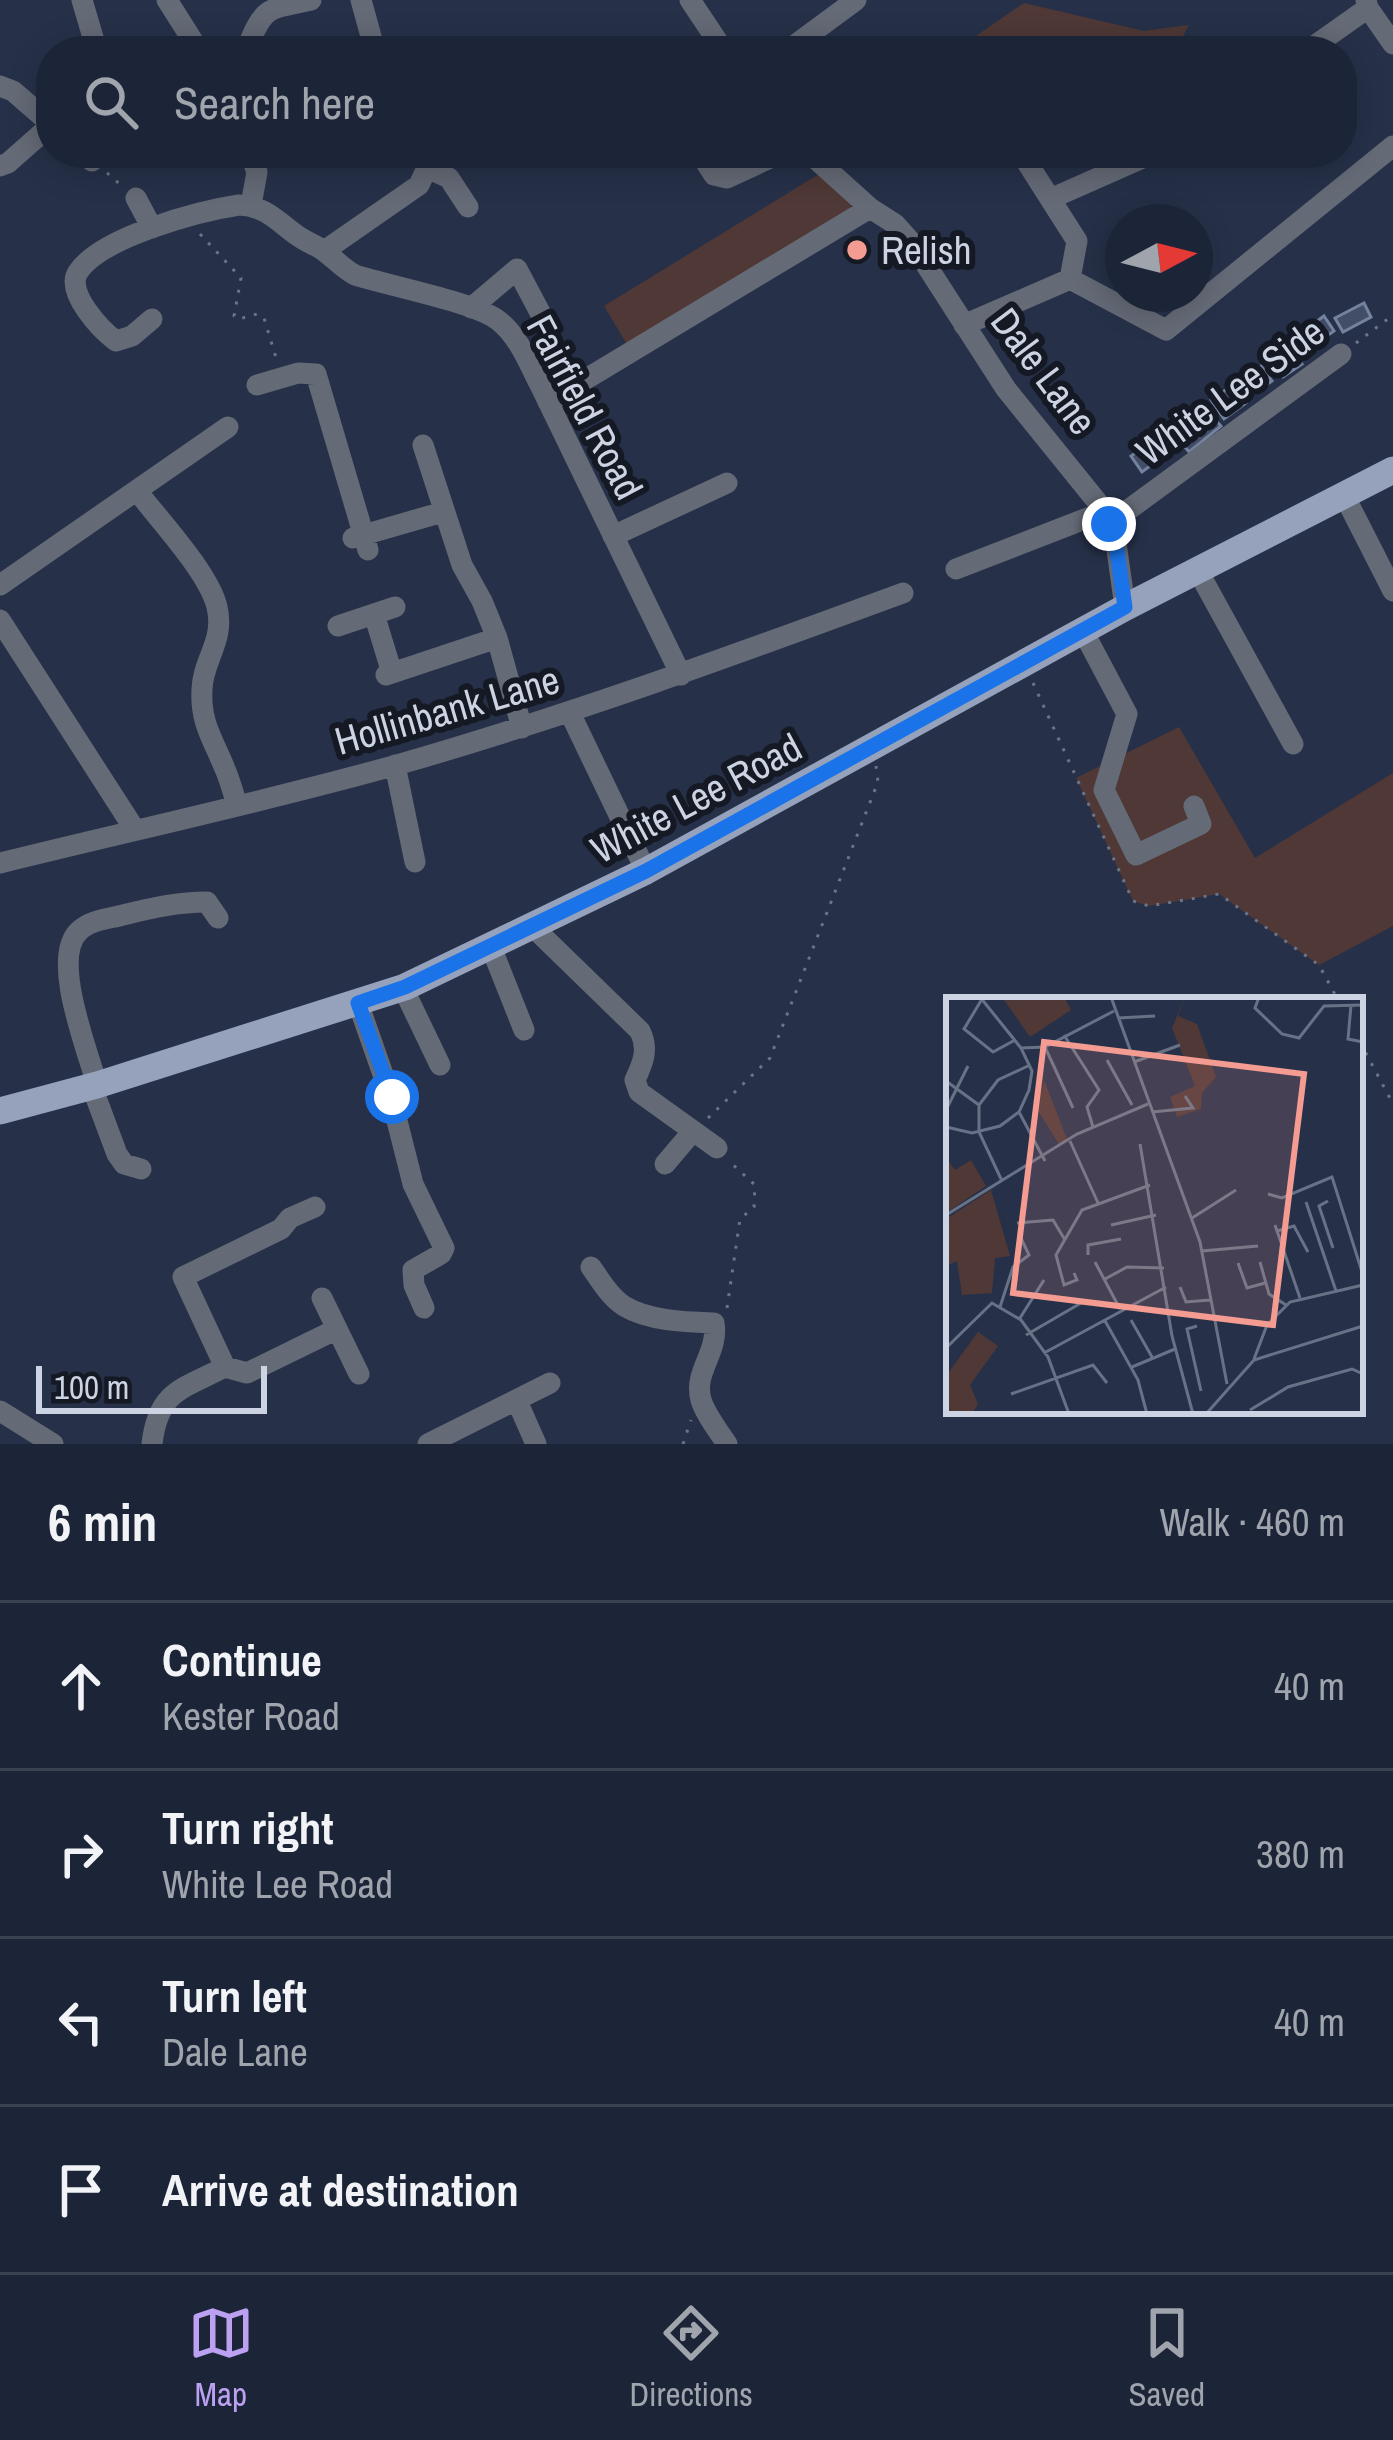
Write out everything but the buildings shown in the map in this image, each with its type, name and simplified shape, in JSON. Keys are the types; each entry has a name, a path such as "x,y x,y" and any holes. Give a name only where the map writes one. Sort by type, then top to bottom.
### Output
{"main road":[{"name":"White Lee Road","path":"0,1111 95,1086 403,988 646,871 1125,607 1393,470"}],"street":[{"path":"82,0 93,36"},
{"path":"167,0 190,36"},
{"path":"252,36 268,5 311,0"},
{"path":"362,0 371,36"},
{"path":"690,0 714,36"},
{"path":"807,36 856,0"},
{"path":"1326,36 1367,4 1393,44"},
{"path":"0,86 36,111"},
{"path":"0,166 36,138"},
{"path":"1070,279 1166,330 1393,146"},
{"path":"152,319 132,336 116,340 77,296 78,272 142,231 227,207 251,206 256,168"},
{"path":"324,251 419,184 424,168"},
{"path":"435,168 449,178 467,207"},
{"path":"709,168 714,176 727,178 749,168"},
{"name":"Dale Lane","path":"826,168 912,243 1006,388 1106,518 1116,544 1125,607"},
{"path":"1030,168 1077,241 1070,279"},
{"path":"1050,199 1120,168"},
{"path":"136,198 142,231"},
{"name":"Fairfield Road","path":"251,206 278,218 355,275 499,320 516,341 548,402 681,675"},
{"path":"548,402 870,208"},
{"path":"471,308 517,269 544,320"},
{"path":"964,325 1070,279"},
{"name":"White Lee Side","path":"956,569 1106,518 1341,354"},
{"path":"257,385 298,373 316,374 362,541 443,512"},
{"path":"0,585 229,427"},
{"path":"424,445 462,565 497,638 522,728"},
{"path":"614,536 727,482"},
{"path":"138,492 206,580 217,604 220,628 202,681 202,710 237,804"},
{"path":"1344,495 1393,590"},
{"path":"1198,571 1293,744"},
{"name":"Hollinbank Lane","path":"0,863 395,765 522,728 903,593"},
{"path":"338,626 384,611 389,674 497,638"},
{"path":"0,620 135,830"},
{"path":"1083,631 1127,715 1104,790 1136,855 1202,824 1194,806"},
{"path":"570,713 646,871"},
{"path":"395,765 415,862"},
{"path":"141,1169 124,1163 117,1154 95,1086 68,976 67,951 76,933 89,923 181,902 207,902 218,918"},
{"path":"533,927 640,1030 645,1048 635,1085 639,1092 716,1148"},
{"path":"491,947 524,1030"},
{"path":"403,988 440,1065"},
{"path":"358,1003 392,1097 413,1184 443,1248 441,1254 413,1270 424,1308"},
{"path":"665,1164 693,1131"},
{"path":"280,1196 290,1218"},
{"path":"225,1366 183,1277 315,1207"},
{"path":"591,1267 624,1306 670,1320 713,1323 716,1339 700,1377 699,1395 727,1444"},
{"path":"322,1298 359,1374"},
{"path":"152,1444 154,1426 169,1396 225,1366 247,1373 337,1329"},
{"path":"428,1444 550,1383"},
{"path":"517,1401 536,1444"},
{"path":"0,1411 53,1444"}],"path":[{"path":"101,168 136,198"},
{"path":"190,218 241,278 234,316 264,318 281,378"},
{"name":"White Lee Side","path":"1341,354 1393,315"},
{"path":"713,1323 726,1317 740,1219 754,1208 755,1185 696,1129 770,1058 878,782 873,747"},
{"path":"1363,1048 1393,1104"}],"shaded area":[{"path":"1024,3 1144,31 1189,25 1183,36 976,36"},
{"path":"819,174 851,201 852,209 628,346 604,306"},
{"path":"1179,727 1255,858 1393,773 1393,926 1319,965 1219,894 1149,906 1133,901 1076,778"}],"place":[{"name":"Relish","path":"857,250"}],"route":[{"path":"392,1097 358,1003 405,987 646,871 1125,607 1109,524"}]}
